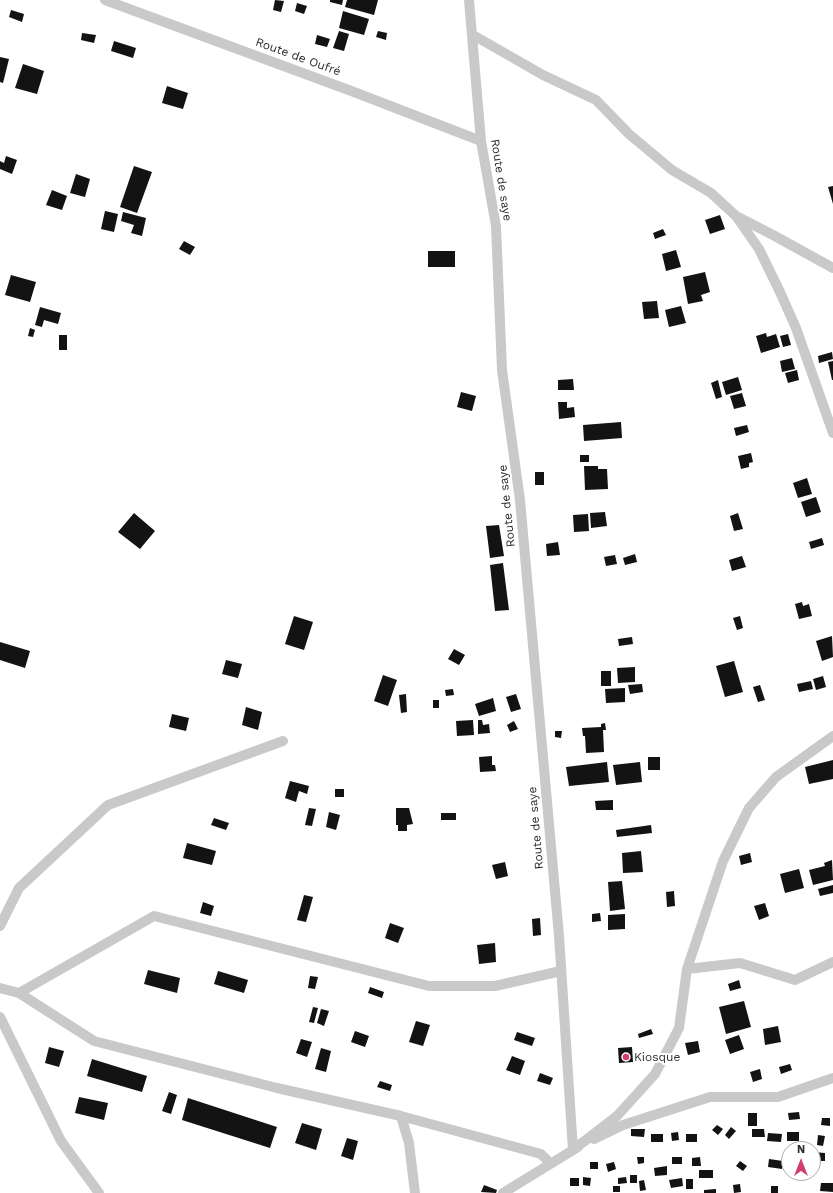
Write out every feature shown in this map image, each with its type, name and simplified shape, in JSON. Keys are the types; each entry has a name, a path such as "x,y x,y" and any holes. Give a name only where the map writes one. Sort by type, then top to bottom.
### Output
{"street":[{"name":"Route de Oufré","path":"105,0 354,92 481,141"},
{"name":"Route de saye","path":"469,0 481,141 496,226 502,370 520,500 561,971 573,1150"},
{"path":"473,35 543,75 596,100 629,134 672,170 711,193 736,216 759,249 780,292 796,328 833,433"},
{"path":"736,216 833,268"},
{"path":"573,1150 617,1116 655,1074 678,1028 687,969 723,861 749,808 776,777 833,736"},
{"path":"0,926 19,888 108,805 283,741"},
{"path":"19,993 154,916 428,986 495,986 561,971"},
{"path":"687,969 740,963 795,980 833,962"},
{"path":"0,988 19,993 94,1041 277,1088 401,1116 541,1154 550,1163"},
{"path":"0,1017 61,1141 99,1193"},
{"path":"503,1193 550,1163 623,1125 710,1097 778,1097 833,1078"},
{"path":"401,1116 409,1143 415,1193"}],"building":[{"path":"275,0 284,1 281,12 273,10"},
{"path":"330,0 343,0 342,5 330,2"},
{"path":"347,0 378,0 374,15 345,7"},
{"path":"297,3 307,6 304,14 295,11"},
{"path":"11,10 24,14 22,22 9,17"},
{"path":"343,11 369,19 364,35 339,28"},
{"path":"339,31 349,34 344,51 333,48"},
{"path":"378,31 387,33 386,40 376,37"},
{"path":"82,33 96,35 94,43 81,40"},
{"path":"317,35 330,39 327,47 315,44"},
{"path":"114,41 136,48 133,58 111,51"},
{"path":"0,57 9,59 3,83 0,82"},
{"path":"23,64 44,71 37,94 15,88"},
{"path":"167,86 188,93 183,109 162,103"},
{"path":"6,156 17,160 12,174 0,169 0,161 4,163"},
{"path":"134,166 152,172 137,213 120,207"},
{"path":"76,174 90,179 85,197 70,193"},
{"path":"833,186 833,204 828,187"},
{"path":"52,190 67,196 62,210 46,205"},
{"path":"105,211 118,214 114,232 101,229"},
{"path":"123,212 146,218 142,236 131,233 134,225 121,221"},
{"path":"720,215 725,229 710,234 705,220"},
{"path":"663,229 666,235 655,239 653,233"},
{"path":"184,241 195,247 190,255 179,249"},
{"path":"676,250 681,267 666,271 662,254"},
{"path":"428,251 455,251 455,267 428,267"},
{"path":"705,272 710,292 701,295 703,301 688,304 683,277"},
{"path":"11,275 36,282 30,302 5,295"},
{"path":"657,301 659,318 644,319 642,302"},
{"path":"681,306 686,323 669,327 665,310"},
{"path":"40,307 61,313 58,324 44,320 42,327 35,325"},
{"path":"30,328 35,330 33,337 28,336"},
{"path":"766,333 767,337 776,334 780,347 761,353 756,336"},
{"path":"788,334 791,345 783,347 780,336"},
{"path":"59,335 67,335 67,350 59,350"},
{"path":"832,352 833,359 819,363 818,356"},
{"path":"792,358 795,369 782,372 780,361"},
{"path":"833,361 833,380 832,380 828,362"},
{"path":"797,370 799,380 788,383 785,373"},
{"path":"738,377 742,390 726,395 722,382"},
{"path":"573,379 574,390 558,390 558,380"},
{"path":"718,380 722,397 716,399 711,383"},
{"path":"461,392 476,396 472,411 457,407"},
{"path":"742,393 746,406 734,409 730,396"},
{"path":"558,402 567,402 567,408 574,407 575,417 559,419"},
{"path":"621,422 622,438 584,441 583,425"},
{"path":"747,425 749,432 736,436 734,428"},
{"path":"751,453 753,462 749,463 749,467 741,469 738,456"},
{"path":"580,455 589,455 589,462 580,462"},
{"path":"584,466 598,466 598,469 607,469 608,489 585,490"},
{"path":"535,472 544,472 544,485 535,485"},
{"path":"807,478 812,494 798,498 793,483"},
{"path":"816,497 821,512 806,517 801,502"},
{"path":"605,512 607,526 591,528 590,513"},
{"path":"134,513 155,531 140,549 118,532"},
{"path":"738,513 743,529 734,531 730,516"},
{"path":"588,514 589,531 574,532 573,515"},
{"path":"499,525 504,556 490,558 486,526"},
{"path":"822,538 824,545 811,549 809,542"},
{"path":"558,542 560,555 547,556 546,544"},
{"path":"635,554 637,562 625,565 623,558"},
{"path":"615,555 617,564 606,566 604,557"},
{"path":"742,556 746,567 732,571 729,560"},
{"path":"503,563 509,610 495,611 490,565"},
{"path":"802,602 803,606 809,604 812,616 799,619 795,604"},
{"path":"294,616 313,622 304,650 285,644"},
{"path":"740,616 743,628 737,630 733,618"},
{"path":"832,636 833,657 822,661 816,641"},
{"path":"632,637 633,644 619,646 618,639"},
{"path":"0,642 30,651 25,668 0,660"},
{"path":"454,649 465,655 459,665 448,659"},
{"path":"226,660 242,664 238,678 222,674"},
{"path":"734,661 743,692 725,697 716,666"},
{"path":"635,667 635,682 618,683 617,668"},
{"path":"601,671 611,671 611,686 601,686"},
{"path":"383,675 397,680 388,706 374,701"},
{"path":"823,676 826,687 816,690 813,679"},
{"path":"811,681 813,689 799,692 797,684"},
{"path":"642,684 643,692 630,694 628,685"},
{"path":"760,685 765,700 758,702 753,687"},
{"path":"625,688 625,702 606,703 605,689"},
{"path":"453,689 454,695 446,696 445,690"},
{"path":"406,694 407,712 401,713 399,695"},
{"path":"516,694 521,709 511,712 506,697"},
{"path":"493,698 496,711 479,716 475,704"},
{"path":"433,700 439,700 439,708 433,708"},
{"path":"246,707 262,712 258,730 242,725"},
{"path":"172,714 189,718 186,731 169,727"},
{"path":"473,720 474,735 457,736 456,721"},
{"path":"478,720 482,720 483,725 489,724 490,733 478,734"},
{"path":"514,721 518,729 510,732 507,725"},
{"path":"605,723 606,730 603,730 604,752 586,753 585,736 583,736 582,728 601,727 601,724"},
{"path":"555,731 562,731 561,738 555,737"},
{"path":"492,756 492,765 495,765 496,771 480,772 479,757"},
{"path":"648,757 660,757 660,770 648,770"},
{"path":"833,760 833,779 809,784 805,767"},
{"path":"607,762 609,782 569,786 566,767"},
{"path":"640,762 642,782 616,785 613,765"},
{"path":"290,781 309,786 307,794 299,791 296,802 285,798"},
{"path":"335,789 344,789 344,797 335,797"},
{"path":"613,800 613,810 596,810 595,801"},
{"path":"309,808 316,809 312,826 305,825"},
{"path":"396,808 409,808 413,824 407,825 407,831 398,831 398,825 396,825"},
{"path":"329,812 340,815 336,830 326,827"},
{"path":"441,813 456,813 456,820 441,820"},
{"path":"214,818 229,823 226,830 211,825"},
{"path":"651,825 652,833 617,837 616,830"},
{"path":"187,843 216,851 212,865 183,858"},
{"path":"641,851 643,872 623,873 622,853"},
{"path":"750,853 752,862 741,865 739,856"},
{"path":"832,860 833,880 813,885 809,870 825,866 824,863"},
{"path":"505,862 508,876 496,879 492,865"},
{"path":"799,869 804,888 785,893 780,874"},
{"path":"622,881 625,909 610,911 608,882"},
{"path":"833,885 833,893 820,896 818,889"},
{"path":"674,891 675,906 667,907 666,892"},
{"path":"304,895 313,897 306,922 297,920"},
{"path":"203,902 214,906 211,916 200,913"},
{"path":"765,903 769,916 759,920 754,906"},
{"path":"600,913 601,921 592,922 592,914"},
{"path":"625,914 625,929 608,930 608,915"},
{"path":"540,918 541,935 533,936 532,919"},
{"path":"390,923 404,928 398,943 385,938"},
{"path":"495,943 496,962 479,964 477,945"},
{"path":"148,970 180,978 177,993 144,984"},
{"path":"218,971 248,980 244,993 214,984"},
{"path":"310,976 318,977 315,989 308,988"},
{"path":"739,980 741,988 730,991 728,984"},
{"path":"370,987 384,992 382,998 368,993"},
{"path":"744,1001 751,1027 726,1034 719,1007"},
{"path":"313,1007 318,1008 314,1023 309,1022"},
{"path":"321,1009 329,1011 324,1026 317,1023"},
{"path":"416,1021 430,1025 423,1046 409,1042"},
{"path":"778,1026 781,1042 765,1045 763,1029"},
{"path":"651,1029 653,1034 639,1038 638,1034"},
{"path":"355,1031 369,1036 365,1047 351,1042"},
{"path":"517,1032 535,1038 532,1046 514,1040"},
{"path":"739,1035 744,1049 730,1054 725,1040"},
{"path":"301,1039 312,1042 307,1057 296,1053"},
{"path":"698,1041 700,1052 688,1055 685,1043"},
{"path":"49,1047 64,1051 59,1067 45,1063"},
{"path":"632,1047 633,1062 619,1063 618,1048"},
{"path":"321,1048 331,1051 326,1072 315,1069"},
{"path":"512,1056 525,1061 520,1075 506,1070"},
{"path":"92,1059 147,1076 142,1092 87,1076"},
{"path":"790,1064 792,1070 781,1074 779,1067"},
{"path":"760,1069 762,1079 753,1082 750,1072"},
{"path":"540,1073 553,1078 550,1085 537,1081"},
{"path":"380,1081 392,1085 390,1091 377,1087"},
{"path":"169,1092 177,1095 171,1114 162,1111"},
{"path":"79,1097 108,1103 104,1120 75,1113"},
{"path":"188,1098 277,1127 270,1148 182,1120"},
{"path":"799,1112 800,1119 789,1120 788,1113"},
{"path":"748,1113 757,1113 757,1126 748,1126"},
{"path":"822,1118 830,1118 830,1126 821,1125"},
{"path":"302,1123 322,1129 316,1150 295,1143"},
{"path":"717,1125 723,1129 718,1135 712,1130"},
{"path":"731,1127 736,1131 729,1139 725,1135"},
{"path":"631,1129 645,1129 644,1137 631,1136"},
{"path":"752,1129 764,1129 765,1137 752,1137"},
{"path":"678,1132 679,1140 672,1141 671,1133"},
{"path":"787,1132 799,1132 799,1141 787,1141"},
{"path":"768,1133 782,1134 781,1142 767,1141"},
{"path":"651,1134 663,1134 663,1142 651,1142"},
{"path":"686,1134 697,1134 697,1142 686,1142"},
{"path":"818,1135 825,1136 823,1146 821,1146 821,1141 817,1141"},
{"path":"347,1138 358,1141 353,1160 341,1156"},
{"path":"821,1153 825,1153 825,1161 821,1161"},
{"path":"637,1157 644,1157 644,1163 638,1164"},
{"path":"672,1157 682,1157 682,1164 672,1164"},
{"path":"700,1157 701,1166 692,1166 692,1158"},
{"path":"769,1159 781,1161 781,1169 768,1167"},
{"path":"740,1161 747,1166 743,1171 736,1166"},
{"path":"590,1162 598,1162 598,1169 590,1169"},
{"path":"614,1162 616,1169 608,1172 606,1164"},
{"path":"667,1166 667,1175 655,1176 654,1168"},
{"path":"699,1170 713,1170 713,1178 699,1178"},
{"path":"630,1175 637,1175 637,1183 630,1183"},
{"path":"583,1177 591,1178 590,1186 583,1185"},
{"path":"626,1177 627,1183 618,1184 618,1178"},
{"path":"570,1178 579,1178 579,1186 570,1186"},
{"path":"682,1178 683,1186 671,1188 669,1180"},
{"path":"686,1179 693,1179 693,1189 686,1189"},
{"path":"644,1180 646,1190 640,1191 639,1181"},
{"path":"821,1183 833,1183 833,1192 820,1191"},
{"path":"740,1184 741,1192 734,1193 733,1185"},
{"path":"484,1185 497,1190 496,1193 481,1192"},
{"path":"613,1186 620,1186 620,1192 613,1192"},
{"path":"771,1186 778,1186 778,1193 771,1193"},
{"path":"716,1189 716,1193 704,1193 704,1190"}],"place":[{"name":"Kiosque","path":"626,1057"}]}
